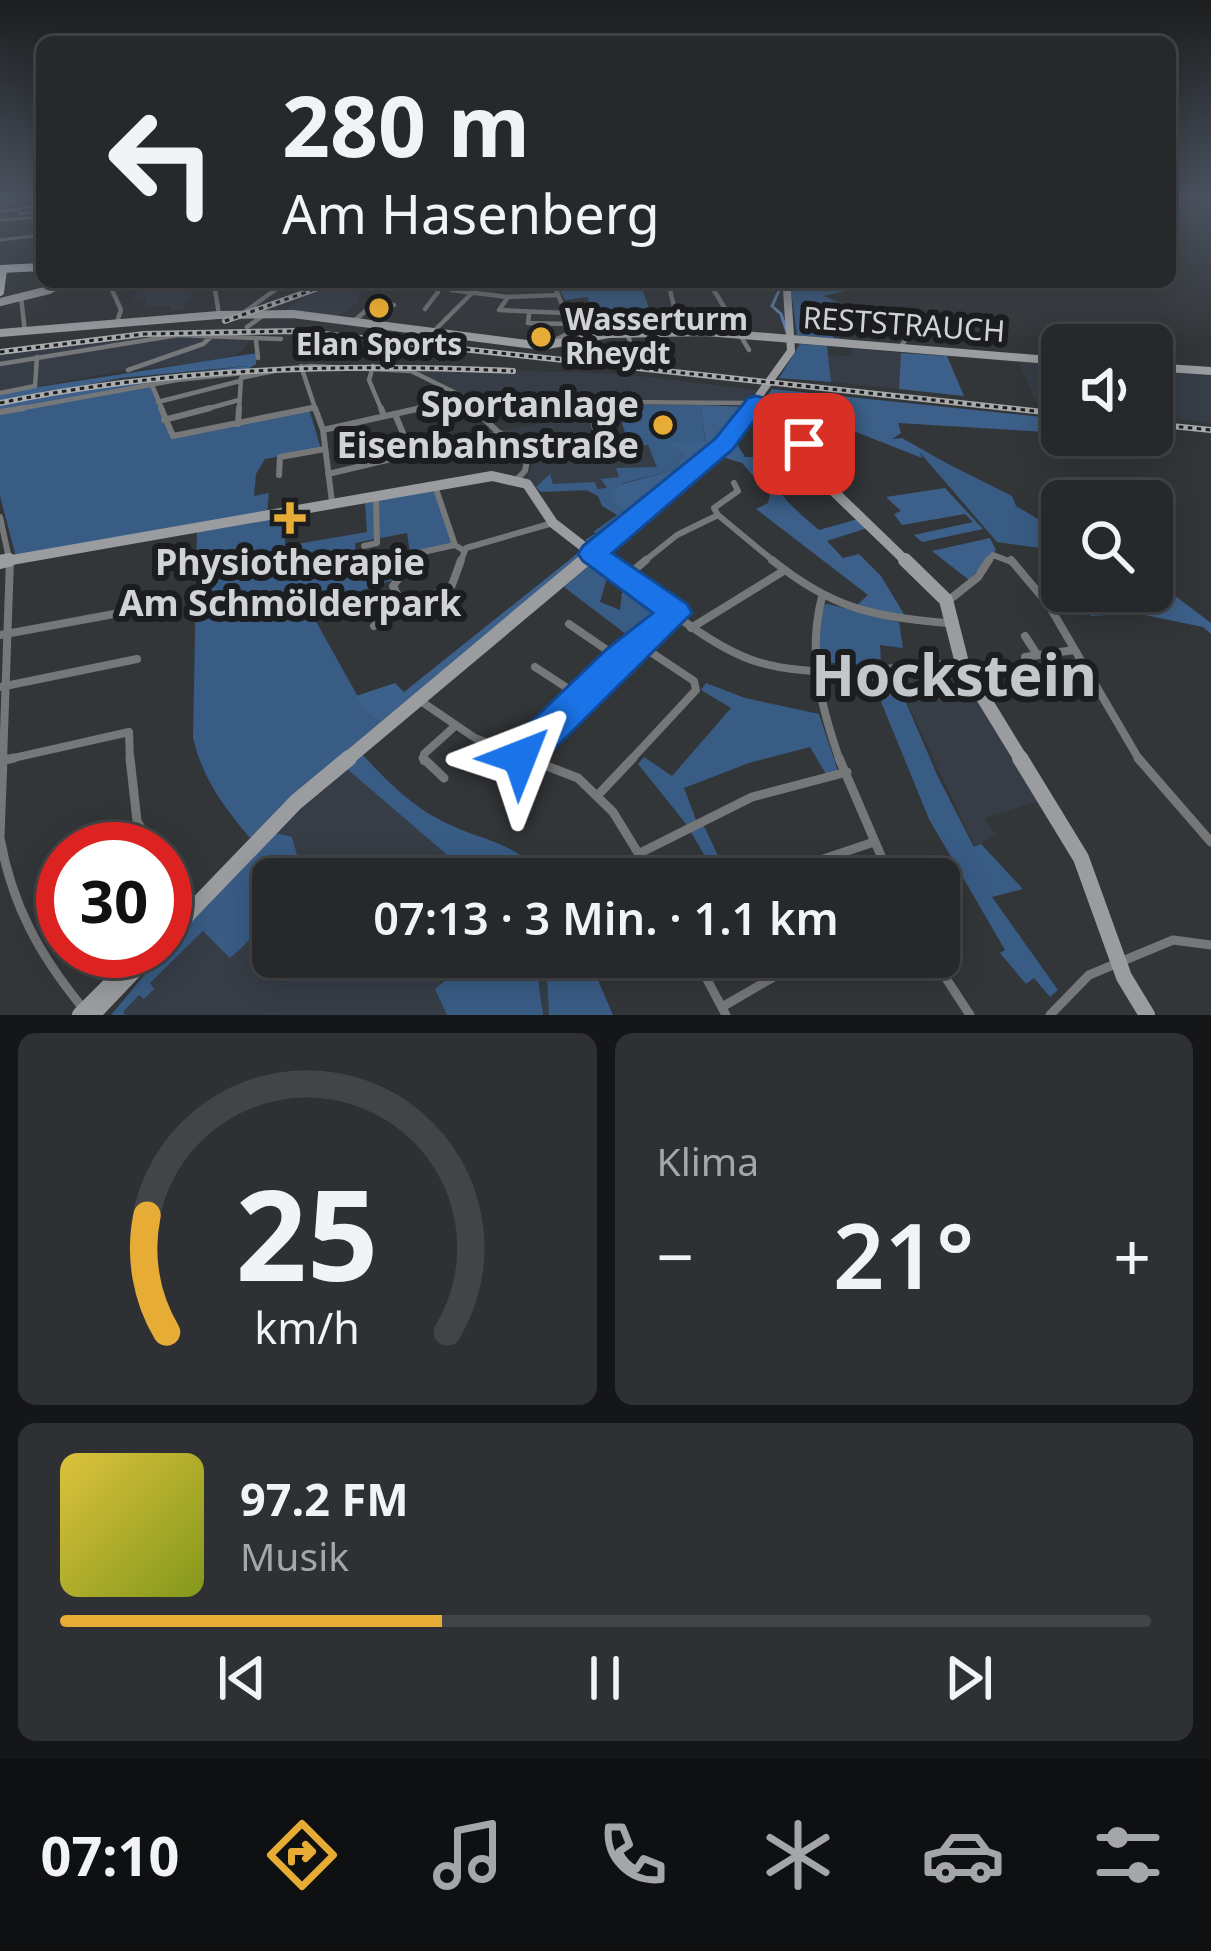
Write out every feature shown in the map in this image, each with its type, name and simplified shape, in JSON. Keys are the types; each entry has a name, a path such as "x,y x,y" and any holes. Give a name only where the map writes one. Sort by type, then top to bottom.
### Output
{"main road":[{"path":"0,292 2,270 36,267"},
{"path":"0,302 56,288"},
{"path":"192,909 297,801 724,444 756,403 793,340 788,288"},
{"name":"RESTSTRAUCH","path":"0,332 25,326 116,326 257,313 355,320 548,346 627,333 680,332 1041,358"},
{"path":"1173,367 1211,370"},
{"path":"756,403 782,411 826,484 946,600 962,663 1081,858 1093,883 1116,966 1147,1015"},
{"path":"6,560 463,481 515,480 538,497 553,524 593,554"},
{"path":"86,1014 119,978"},
{"path":"86,1014 124,978"}],"street":[{"path":"111,288 121,310 116,326"},
{"path":"215,288 218,315"},
{"path":"247,327 280,288"},
{"path":"414,288 436,294 558,296"},
{"path":"433,332 476,288"},
{"path":"548,346 571,334 555,288"},
{"path":"670,288 680,332"},
{"path":"713,288 716,301 749,350"},
{"path":"423,306 436,294"},
{"path":"21,297 25,326"},
{"path":"508,297 499,310 566,314"},
{"path":"355,320 375,303 394,305"},
{"path":"530,313 528,323 570,324"},
{"path":"638,314 676,314"},
{"path":"900,348 912,331 913,318"},
{"path":"229,337 240,332"},
{"path":"615,350 632,347 627,333"},
{"path":"128,370 203,344 214,335"},
{"path":"0,364 170,336 281,339"},
{"path":"256,341 257,364"},
{"path":"0,392 35,386 37,357"},
{"path":"0,412 257,364 373,366 418,373 464,398 521,452 521,470 515,480"},
{"path":"158,402 299,366"},
{"path":"299,366 323,430 333,504"},
{"path":"373,366 369,380 384,416"},
{"path":"238,424 240,381"},
{"path":"152,385 173,436 312,408"},
{"path":"323,430 464,398 590,404 756,403"},
{"path":"164,420 239,400"},
{"path":"590,404 599,446"},
{"path":"395,413 412,455"},
{"path":"328,473 500,434"},
{"path":"279,476 280,457 325,448"},
{"path":"734,482 738,491 713,508 718,515 822,596 879,617 951,624"},
{"path":"374,626 452,585 459,574 459,548 435,486"},
{"path":"364,546 377,543 376,497"},
{"path":"627,576 677,536 718,515"},
{"path":"0,517 6,560 0,837 15,910 36,952 86,1014"},
{"path":"404,608 393,586 418,553 459,548 553,524"},
{"path":"946,600 967,588 998,553 1019,562 1131,748 1211,842"},
{"path":"593,554 691,628 758,662 814,668 962,663"},
{"path":"691,628 785,569"},
{"path":"822,596 811,629 814,668 847,772 881,858"},
{"path":"3,634 152,607"},
{"path":"520,757 637,643 676,613"},
{"path":"569,625 620,659"},
{"path":"1025,636 1036,652"},
{"path":"598,795 696,690 694,681 637,643"},
{"path":"1025,657 1075,650"},
{"path":"3,687 137,659"},
{"path":"536,667 581,697"},
{"path":"418,700 454,727 560,769 598,795 643,858"},
{"path":"444,778 423,760 424,754 454,727"},
{"path":"0,761 129,732 131,796 138,822"},
{"path":"640,853 752,797 847,772"},
{"path":"826,858 874,842"},
{"path":"1054,1013 1089,975 1173,940 1211,945"},
{"path":"706,978 724,1011 775,978"},
{"path":"946,978 970,1015"}],"shaded area":[{"path":"140,288 200,288 190,290 192,298 185,300 185,309 171,311 170,306 144,307 146,299 136,301 132,295 142,292"},
{"path":"327,288 364,288 358,295 360,301 336,316 284,311"},
{"path":"559,288 642,288 649,308 590,314 588,297 565,300"},
{"path":"791,288 857,288 823,296 838,302 799,309 835,338 856,341 797,335"},
{"path":"172,334 251,340 234,358 116,372 0,393 0,354"},
{"path":"800,344 827,346 831,382 779,378"},
{"path":"851,348 901,353 899,389 831,382 828,355 852,356"},
{"path":"257,353 256,364 248,369 0,412 0,404 109,383 247,366 121,378 0,402 0,393"},
{"path":"901,353 947,356 964,396 899,389"},
{"path":"1018,360 1041,362 1041,402 1035,401"},
{"path":"409,370 623,374 757,390 748,401 472,399"},
{"path":"1173,371 1211,374 1211,423 1173,419"},
{"path":"151,386 172,437 309,409 321,449 265,459 256,474 254,496 269,493 267,513 16,557 0,496 0,414"},
{"path":"772,389 1041,417 1041,432 898,423 901,433 892,439 902,438 953,467 919,450 922,458 800,410 763,401"},
{"path":"617,405 700,405 706,443 672,444 684,453 674,470 623,483 610,501 627,514 604,535 593,532 617,515 602,506 598,496 586,490 541,492 536,487 550,474 553,484 595,482 597,489 607,488 601,479 619,477 616,468 657,467 648,445 607,448 605,443 627,440"},
{"path":"700,405 748,407 730,436 598,547 585,540 596,533 604,535 627,514 610,501 619,485 674,470 684,453 666,443 706,442"},
{"path":"591,415 599,440 592,445 594,451 648,445 661,476 604,491 541,492 526,478 532,467 530,458 500,430"},
{"path":"735,441 745,457 765,457 779,490 819,530 858,519 867,528 827,541 843,558 859,554 881,576 905,616 855,607 868,595 756,509 768,503 770,495 742,463 719,456"},
{"path":"916,448 1012,496 1016,506 1041,521 1041,549 997,542"},
{"path":"945,488 983,529 922,542 914,535 973,522 965,514 902,525 894,514 901,511 886,497"},
{"path":"434,490 453,544 410,553 407,533 355,543 357,570 410,563 398,578 309,609 367,713 384,725 284,803 250,838 215,791 193,738 197,529 285,516 285,546 367,532 365,503"},
{"path":"990,538 996,550 969,580 932,551"},
{"path":"578,553 585,559 384,725 367,713 356,696 395,683 404,692"},
{"path":"596,560 610,567 600,602 620,610 622,593 635,584 667,607 667,615 635,641 564,587"},
{"path":"1173,594 1211,623 1211,634 1203,627 1135,613 1173,612"},
{"path":"823,605 899,622 903,648 880,645 881,664 893,672 974,847 981,844 1023,889 992,897 1058,990 1050,997 1034,978 1026,984 1000,953 1005,950 960,872 960,858 952,858 929,819 866,665 819,662 816,646"},
{"path":"1088,612 1157,612 1091,616"},
{"path":"925,669 944,696 967,683 1039,801 984,818 996,834 975,847 893,672"},
{"path":"706,683 745,698 819,714 838,771 826,774 810,747 749,763 684,788 698,825 703,824 719,858 706,858 687,825 638,764 644,757 672,776 731,708 701,690"},
{"path":"362,754 419,807 524,858 451,858 346,768"},
{"path":"346,768 451,858 252,858 252,978 547,978 549,1015 111,1015 141,978 192,978 192,920 291,816"},
{"path":"274,833 292,837 298,858 252,858 252,936 230,958 203,931 192,942 195,915"},
{"path":"142,978 155,978 150,983 154,989 144,999 139,995 125,1015 111,1015"},
{"path":"449,978 538,978 543,1015 447,1015 435,989"},
{"path":"547,978 597,978 613,1015 549,1015"}],"waterway":[{"path":"780,288 772,306 781,314 787,332"}],"railway":[{"path":"225,321 318,288"},
{"path":"0,352 144,334 296,331 1041,412"},
{"path":"0,403 128,382 255,371 513,371"},
{"path":"1173,426 1211,430"}],"place":[{"name":"Elan Sports","path":"379,308"},
{"name":"Wasserturm Rheydt","path":"541,337"},
{"name":"Sportanlage Eisenbahnstraße","path":"663,425"},
{"name":"Physiotherapie Am Schmölderpark","path":"290,518"}],"district":[{"name":"Hockstein","path":"954,676"}],"route":[{"path":"520,757 637,643 676,613 593,554 724,444 756,403 780,409 804,444"}]}
